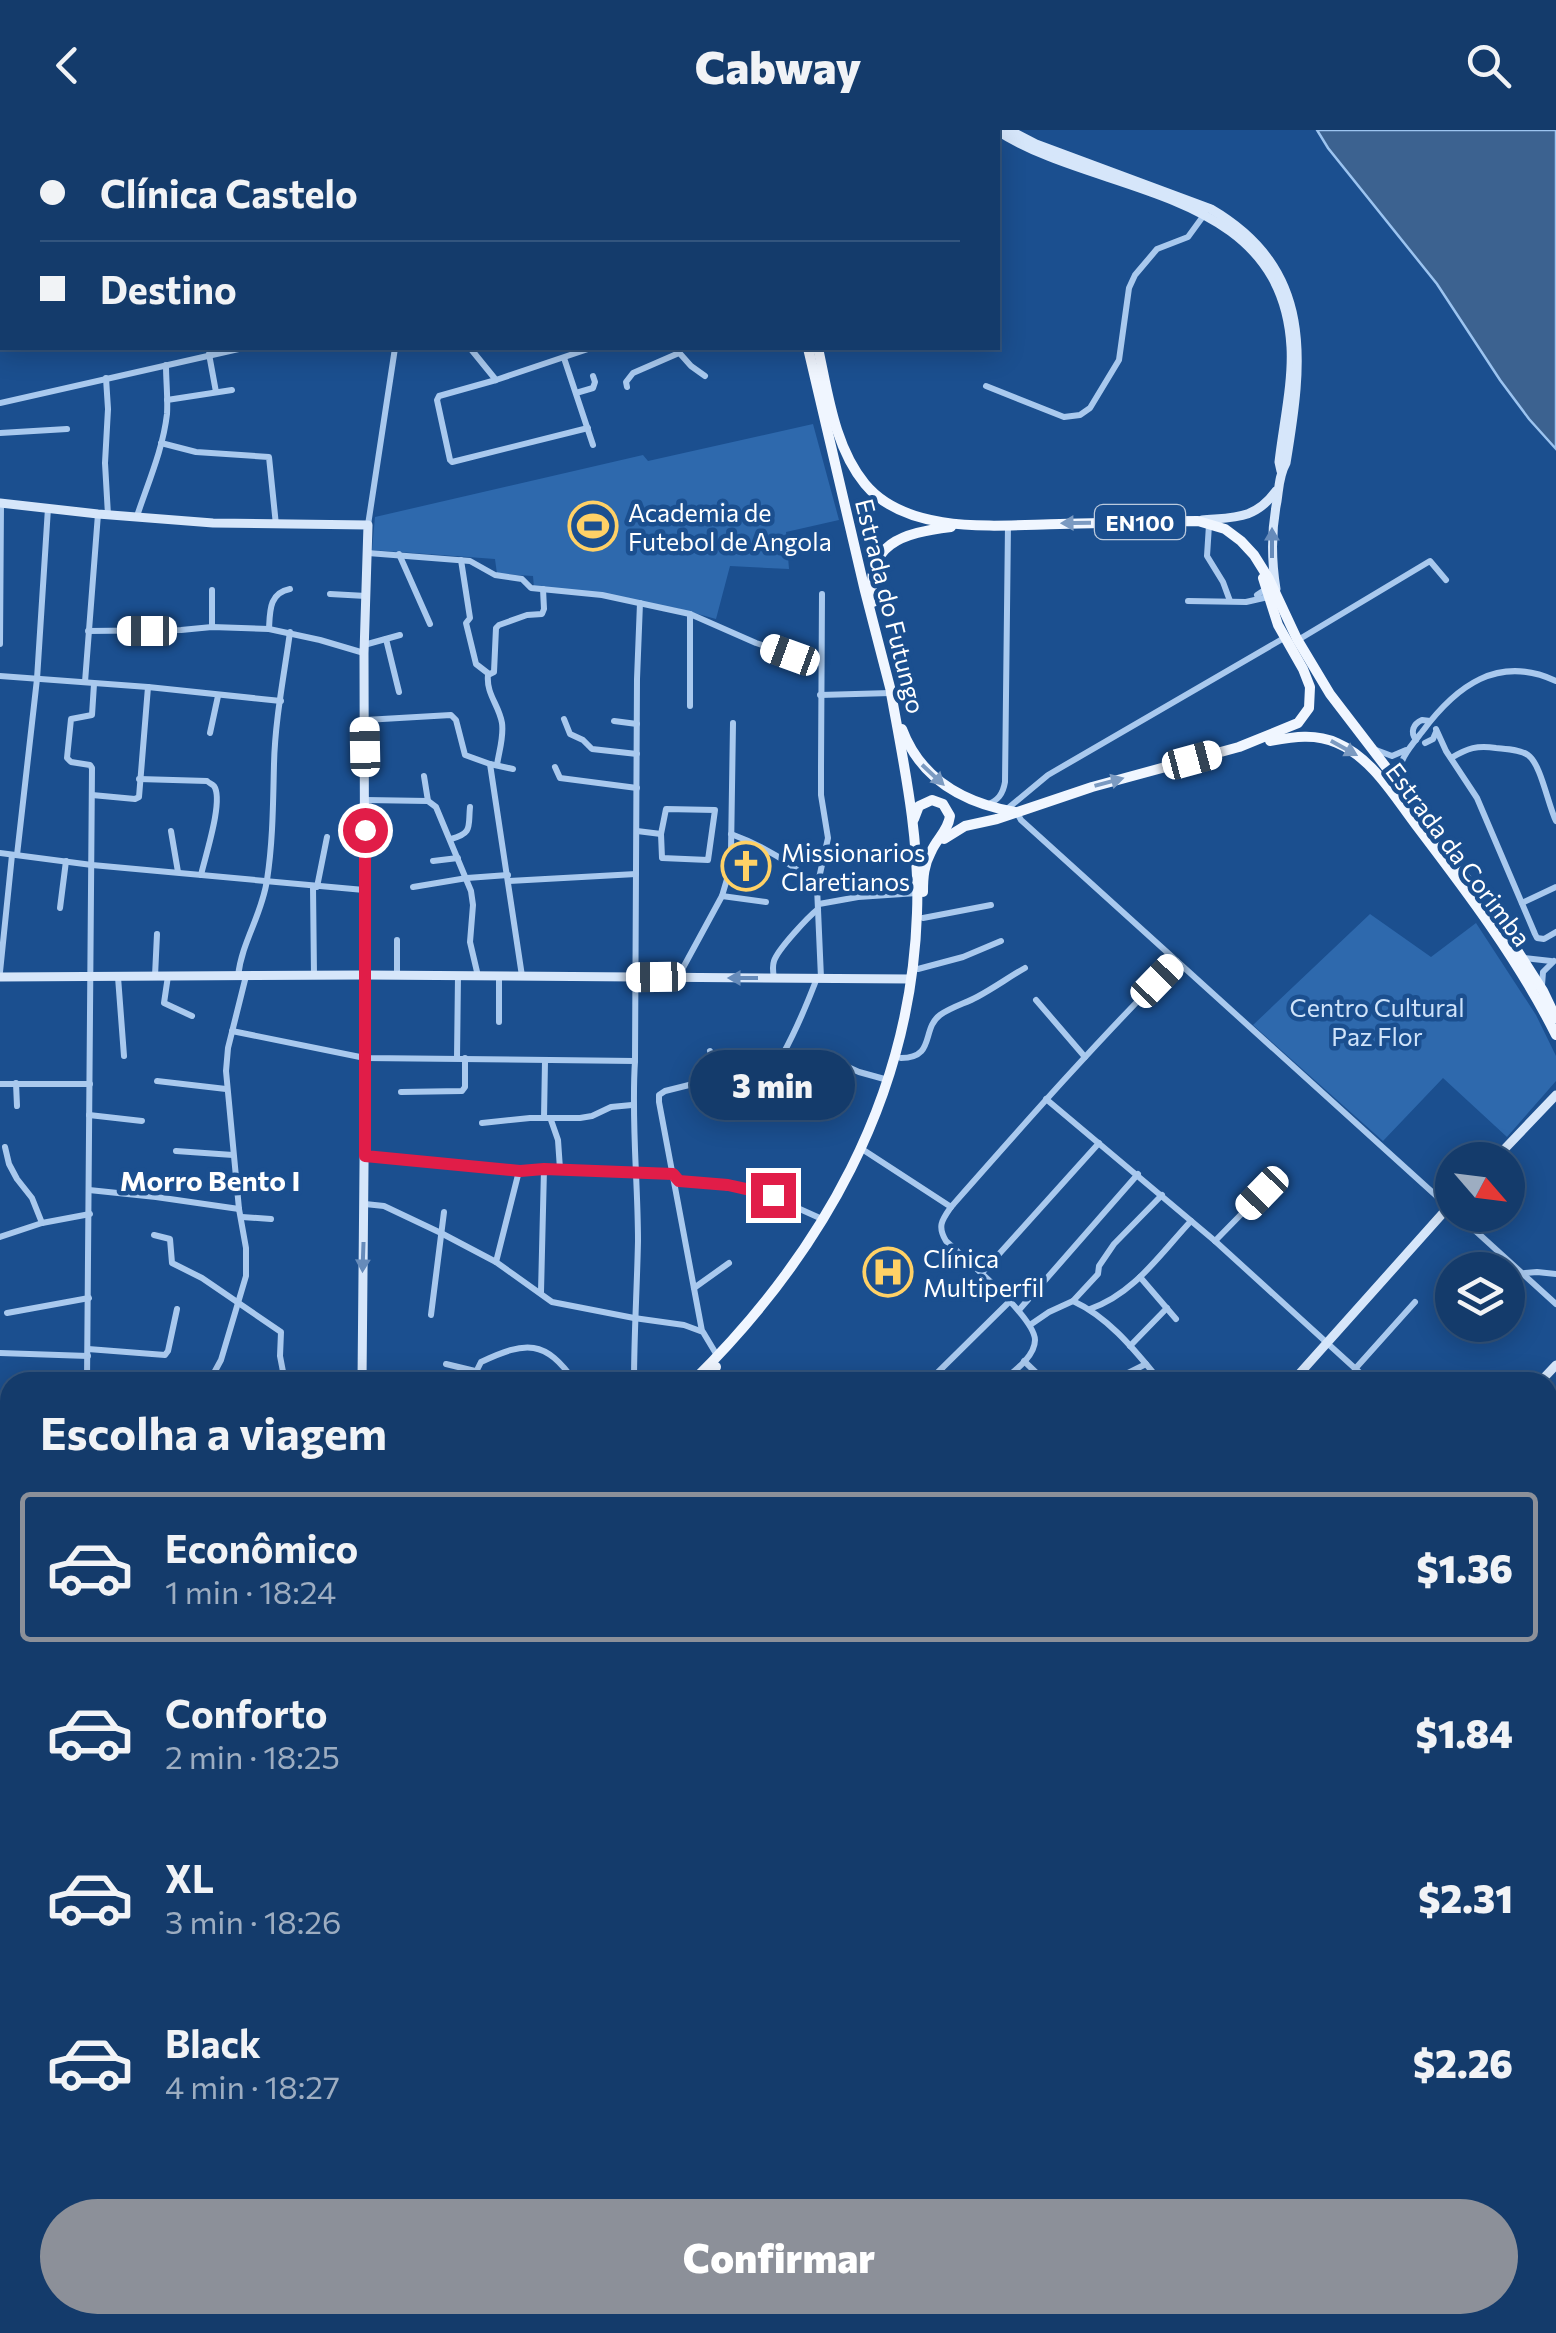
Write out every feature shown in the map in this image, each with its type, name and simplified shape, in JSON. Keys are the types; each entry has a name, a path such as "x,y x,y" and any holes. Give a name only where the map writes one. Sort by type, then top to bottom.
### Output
{"main road":[{"path":"1008,130 1211,209 1240,228 1264,253 1281,279 1298,340 1299,364 1286,463 1278,489 1261,596"},
{"path":"1000,132 1033,151 1205,214 1248,246 1274,282 1285,312 1291,349 1278,462 1282,471"},
{"name":"Estrada do Futungo","path":"808,350 904,734 920,762 956,794 1011,811"},
{"name":"Estrada do Futungo","path":"818,350 842,446 872,492 896,509 967,525 1204,522"},
{"path":"1204,522 1249,515 1264,506 1278,489"},
{"path":"0,503 214,523 368,526 364,649 362,1372"},
{"name":"EN100","path":"1204,522 1241,540 1260,563 1261,596 1284,638"},
{"path":"881,650 872,585 879,556 890,544 911,534 967,525"},
{"name":"EN100","path":"1261,596 1297,640 1369,747"},
{"path":"928,859 942,840 954,832 1011,811 1240,747 1293,726 1309,708 1311,693 1284,638"},
{"path":"891,693 916,854"},
{"name":"Estrada da Corimba","path":"1240,747 1317,736 1358,756 1385,785 1494,931 1556,1035"},
{"name":"Estrada da Corimba","path":"1369,747 1522,958 1556,1018"},
{"path":"702,1372 775,1290 824,1220 867,1136 904,1026 915,974 914,818 927,801 940,802 949,812 950,822 932,849 923,880 923,918 915,974 901,1058 865,1151 806,1258 749,1332 711,1372"},
{"path":"0,975 819,978 915,974"},
{"path":"1511,1142 1554,1096"},
{"path":"1303,1372 1435,1225"}],"street":[{"path":"986,386 1056,416 1072,417 1090,408 1119,360 1129,288 1135,275 1157,249 1188,237 1205,214"},
{"path":"0,403 232,350"},
{"path":"368,526 396,350"},
{"path":"472,350 496,380"},
{"path":"586,350 437,398 451,461 588,428"},
{"path":"627,387 633,373 677,350 705,376"},
{"path":"209,354 216,392"},
{"path":"564,358 594,446"},
{"path":"136,516 161,443 167,400 166,365"},
{"path":"576,394 592,388 593,376"},
{"path":"87,1372 92,766 66,758 71,719 92,715 88,631 103,514 106,378"},
{"path":"167,400 232,390"},
{"path":"0,433 67,429"},
{"path":"161,443 196,452 269,457 276,525"},
{"path":"0,503 0,644"},
{"path":"0,975 37,679 48,508"},
{"path":"1204,522 1207,556 1230,601"},
{"path":"985,805 1000,797 1005,782 1008,524"},
{"path":"367,553 461,560 495,575 522,579 531,588 602,596 690,614 756,643 821,664"},
{"path":"399,554 430,624"},
{"path":"461,560 470,618 466,623 473,654 478,667 490,674"},
{"path":"1297,640 1430,561 1446,580"},
{"path":"522,976 494,764 502,726 486,678 494,669 498,626 542,614 543,589"},
{"path":"212,590 212,627"},
{"path":"269,628 275,596 290,590"},
{"path":"330,594 366,596"},
{"path":"730,1117 759,1090 776,1065 819,978 817,886 828,838 821,794 822,594"},
{"path":"1188,601 1261,596"},
{"path":"634,1372 638,1244 632,1105 640,603"},
{"path":"690,614 690,706"},
{"path":"88,631 269,628 364,649 400,634"},
{"path":"214,1372 222,1360 244,1287 246,1248 226,1070 242,976 242,949 258,916 267,882 275,750 290,632"},
{"path":"386,638 399,692"},
{"path":"1284,638 1048,775 1011,811 1435,1193"},
{"path":"1400,787 1398,771 1413,743 1463,688 1484,676 1523,669 1556,680"},
{"path":"0,676 280,701"},
{"path":"92,796 137,798 148,688"},
{"path":"820,695 891,693"},
{"path":"210,734 218,696"},
{"path":"365,720 451,716 456,720 465,755 513,768"},
{"path":"564,720 570,734 592,749 638,754"},
{"path":"614,721 637,724"},
{"path":"1430,721 1477,798 1537,938 1544,939 1554,931"},
{"path":"678,977 722,896 729,866 733,723"},
{"path":"1369,747 1392,756 1400,754 1413,743 1434,739 1436,729"},
{"path":"1424,743 1449,755 1480,746 1528,755 1536,765 1556,821"},
{"path":"554,767 560,778 637,788"},
{"path":"424,776 428,801"},
{"path":"139,779 207,781 213,785 216,808 201,874"},
{"path":"366,800 428,801 436,807 472,898 470,942 478,976"},
{"path":"450,839 468,831 470,807"},
{"path":"666,809 716,811 708,860 662,858 661,834 666,809"},
{"path":"171,830 178,872"},
{"path":"637,830 661,834"},
{"path":"731,834 762,846 817,886"},
{"path":"314,976 315,887 327,838"},
{"path":"0,854 364,890"},
{"path":"433,860 458,858"},
{"path":"60,908 66,861"},
{"path":"413,887 466,878 636,874"},
{"path":"1522,903 1556,887"},
{"path":"774,978 772,966 777,956 819,906 858,897 917,893"},
{"path":"722,896 766,902"},
{"path":"923,918 991,905"},
{"path":"155,976 157,934"},
{"path":"397,940 398,976"},
{"path":"915,974 1001,941"},
{"path":"1522,958 1555,962"},
{"path":"1012,1372 1024,1361 1035,1339 1030,1325 942,1235 941,1222 1046,1099 1177,961"},
{"path":"1543,991 1543,972 1555,962"},
{"path":"901,1058 916,1056 923,1049 940,1015 1025,968"},
{"path":"168,976 164,1003 192,1016"},
{"path":"401,1092 465,1088 458,976"},
{"path":"498,976 499,1022"},
{"path":"118,977 124,1056"},
{"path":"1036,1000 1085,1057"},
{"path":"232,1030 365,1058 635,1062"},
{"path":"710,1051 721,1077"},
{"path":"718,1357 702,1332 660,1095 665,1090 721,1077 828,1058 888,1080"},
{"path":"545,1062 547,1118 558,1140 560,1169"},
{"path":"157,1081 226,1089"},
{"path":"16,1083 17,1106"},
{"path":"0,1084 90,1084"},
{"path":"1046,1099 1215,1241 1359,1372"},
{"path":"482,1123 580,1118 610,1107 632,1105"},
{"path":"88,1115 142,1120"},
{"path":"981,1274 1098,1143"},
{"path":"5,1147 4,1164 32,1198 42,1223"},
{"path":"176,1151 234,1155"},
{"path":"865,1151 951,1207"},
{"path":"365,1156 520,1171 560,1169 673,1176 682,1181 762,1192 824,1220"},
{"path":"540,1294 544,1169"},
{"path":"496,1262 520,1171"},
{"path":"1018,1310 1138,1174"},
{"path":"236,1179 269,1186"},
{"path":"89,1190 156,1197 271,1219"},
{"path":"1215,1241 1262,1193"},
{"path":"1030,1325 1073,1301 1098,1274 1114,1244 1162,1195"},
{"path":"364,1204 384,1206 441,1233 496,1262 552,1302 684,1325 702,1332"},
{"path":"430,1314 444,1212"},
{"path":"0,1238 42,1223 90,1214"},
{"path":"1090,1309 1128,1290 1191,1221"},
{"path":"1477,1232 1500,1252"},
{"path":"154,1236 170,1240 172,1263 202,1278 281,1332 283,1372"},
{"path":"694,1288 729,1263"},
{"path":"1525,1273 1556,1274"},
{"path":"1525,1274 1556,1304"},
{"path":"1140,1277 1176,1319"},
{"path":"6,1313 89,1298"},
{"path":"1073,1301 1090,1309 1153,1372"},
{"path":"938,1372 1010,1302"},
{"path":"1355,1368 1415,1302"},
{"path":"1130,1346 1166,1308"},
{"path":"0,1353 165,1354 177,1310"},
{"path":"446,1364 476,1372 485,1360 524,1346 556,1360 566,1372"},
{"path":"1024,1361 1036,1372"},
{"path":"1130,1372 1146,1364"}],"green space":[{"name":"Academia de Futebol de Angola","path":"813,424 839,520 786,532 789,569 730,566 716,619 676,608 534,588 533,576 497,574 495,559 372,550 375,517 643,455 648,461"},
{"name":"Centro Cultural Paz Flor","path":"1370,914 1431,957 1476,923 1536,1015 1556,1056 1556,1081 1507,1137 1443,1078 1383,1141 1253,1025"}],"shaded area":[{"path":"1317,130 1556,130 1556,449 1500,380 1437,284"}],"place":[{"name":"Academia de Futebol de Angola","path":"593,526"},
{"name":"Missionarios Claretianos","path":"746,866"},
{"name":"Clínica Multiperfil","path":"888,1272"}],"district":[{"name":"Morro Bento I","path":"210,1180"}],"route":[{"path":"365,830 365,1156 520,1171 673,1174 679,1181 728,1185 773,1195"}]}
